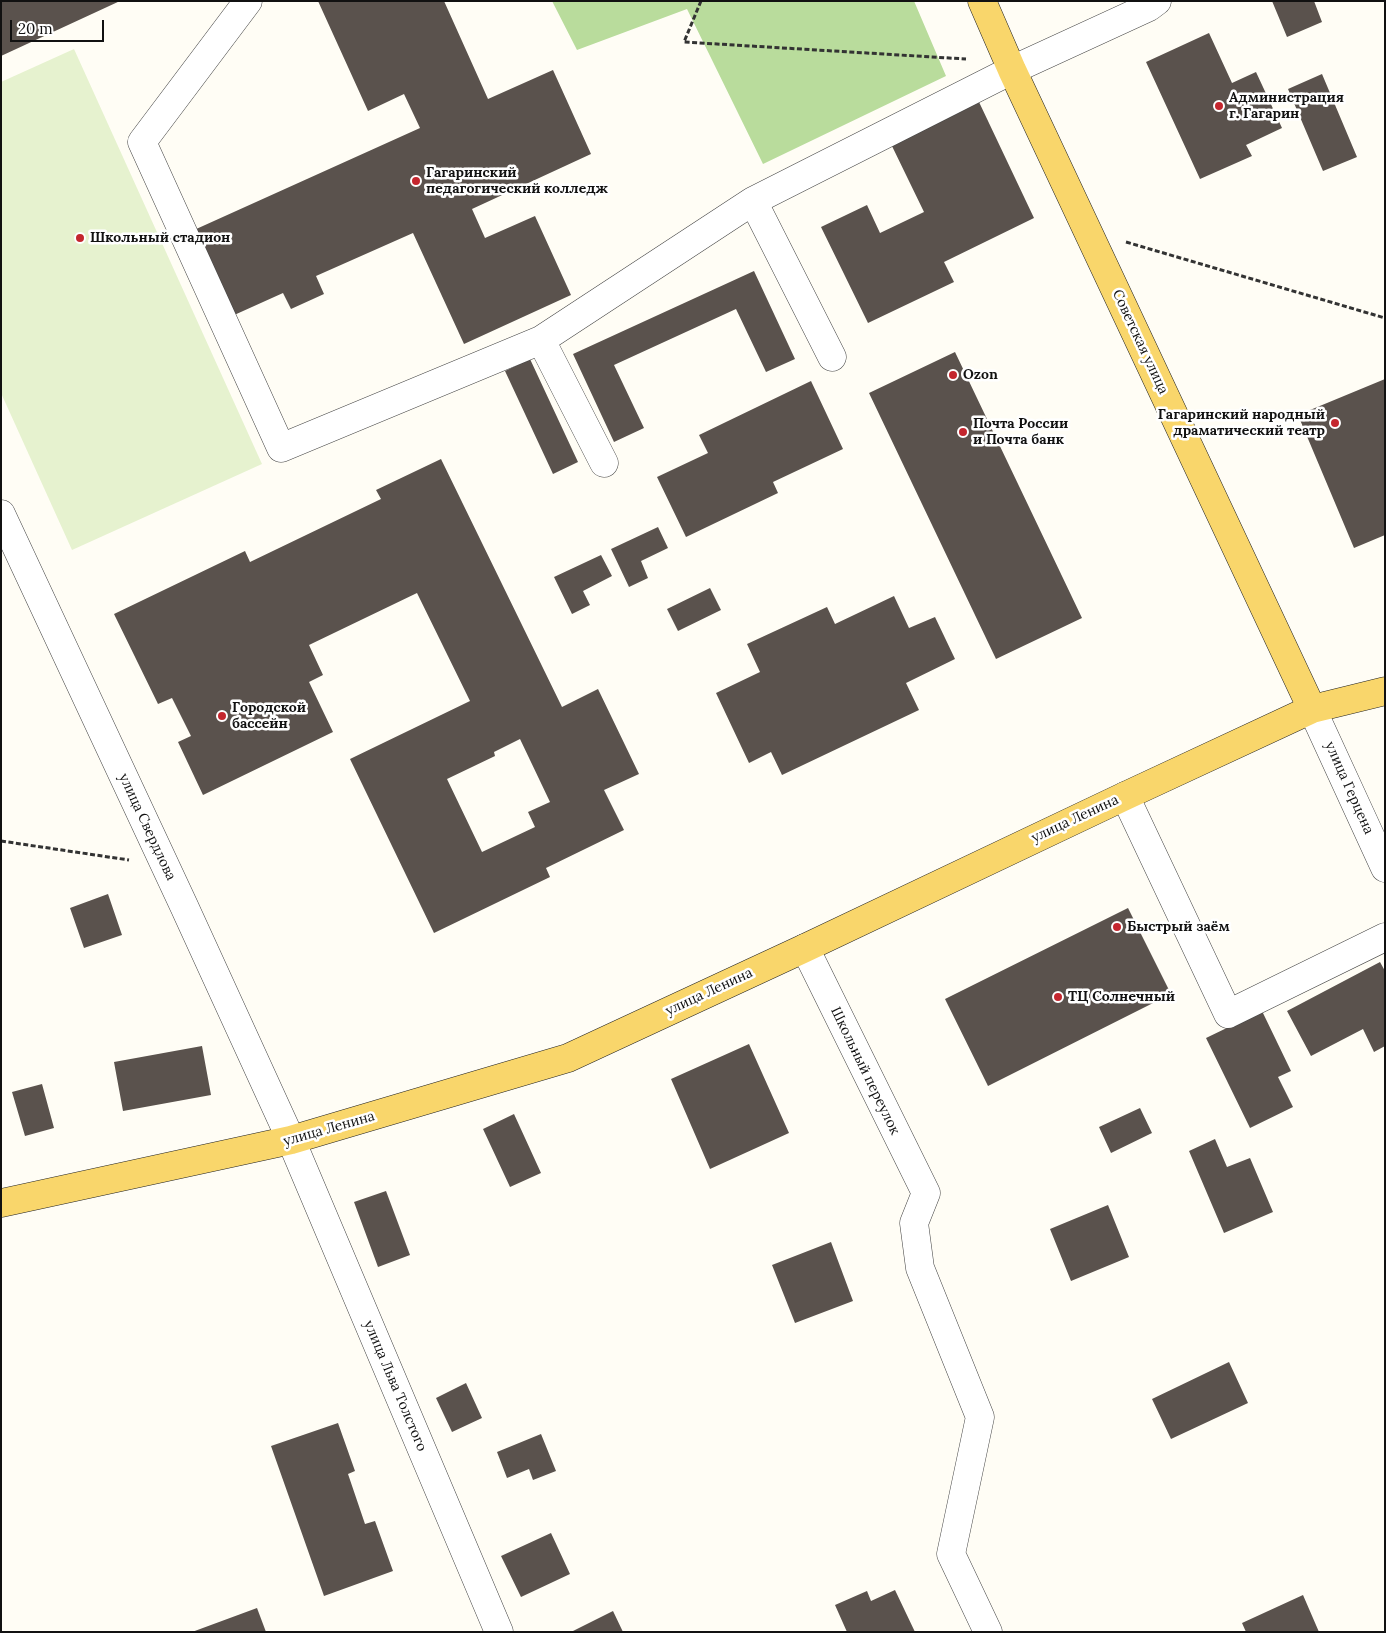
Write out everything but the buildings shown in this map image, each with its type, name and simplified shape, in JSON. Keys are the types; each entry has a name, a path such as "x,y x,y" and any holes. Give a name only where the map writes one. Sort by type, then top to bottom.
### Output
{"main road":[{"name":"Советская улица","path":"982,1 1012,70 1312,709"},
{"name":"улица Ленина","path":"1,1203 291,1140 568,1058 1312,709 1385,691"}],"street":[{"path":"248,1 142,142 281,448 541,340 753,202 1012,70 1149,7 1157,1"},
{"path":"753,202 832,357"},
{"path":"541,340 604,463"},
{"name":"улица Свердлова","path":"1,514 291,1140"},
{"name":"улица Герцена","path":"1312,709 1385,868"},
{"path":"1125,796 1228,1014 1385,937"},
{"name":"Школьный переулок","path":"805,948 926,1193 914,1223 920,1268 980,1416 951,1554 988,1632"},
{"name":"улица Льва Толстого","path":"291,1140 499,1632"}],"path":[{"path":"701,1 684,42 974,60"},
{"path":"1123,241 1385,318"},
{"path":"1,841 165,866"}],"green space":[{"path":"552,1 914,1 946,76 763,164 687,9 577,50"},
{"name":"Школьный стадион","path":"74,49 262,464 72,550 1,393 1,82"}],"place":[{"name":"Администрация г. Гагарин","path":"1219,106"},
{"name":"Гагаринский педагогический колледж","path":"416,181"},
{"name":"Школьный стадион","path":"80,238"},
{"name":"Ozon","path":"953,375"},
{"name":"Гагаринский народный драматический театр","path":"1335,423"},
{"name":"Почта России и Почта банк","path":"963,432"},
{"name":"Городской бассейн","path":"222,716"},
{"name":"Быстрый заём","path":"1117,927"},
{"name":"ТЦ Солнечный","path":"1058,997"}]}
